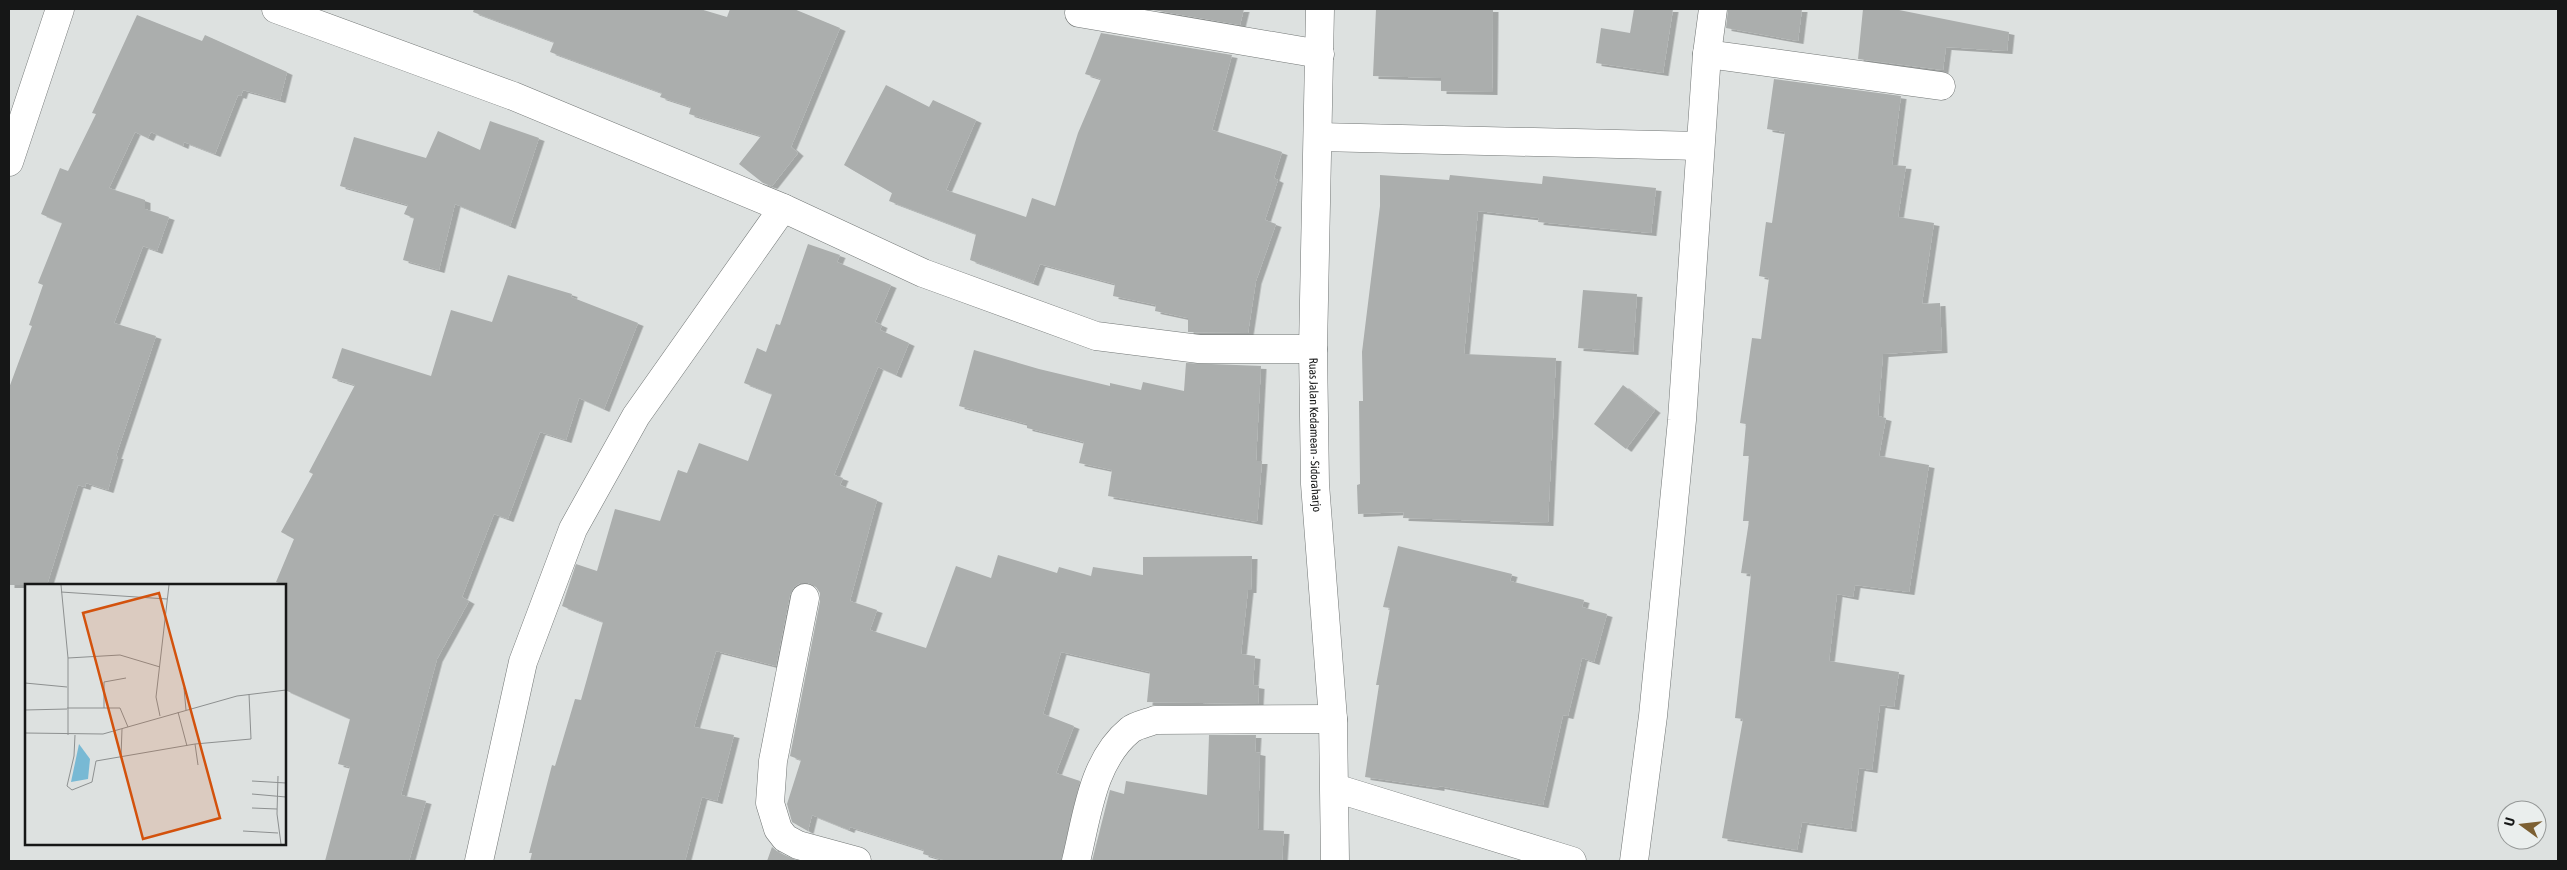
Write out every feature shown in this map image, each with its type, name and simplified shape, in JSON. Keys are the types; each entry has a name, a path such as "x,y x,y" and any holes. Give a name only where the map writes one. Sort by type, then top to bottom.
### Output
{"street":[{"path":"9,162 60,9"},
{"path":"276,9 513,96 783,208 923,273 1096,336 1199,349 1313,349"},
{"name":"Ruas Jalan Kedamean - Sidoraharjo","path":"1320,9 1319,137 1313,349 1316,493 1333,719 1335,861"},
{"path":"1634,861 1653,716 1682,420 1706,54 1714,9"},
{"path":"1079,13 1320,54"},
{"path":"1706,54 1941,86"},
{"path":"1319,137 1700,146"},
{"path":"479,861 523,662 573,529 636,416 783,208"},
{"path":"805,598 773,761 770,803 778,829 785,838 798,845 857,861"},
{"path":"1076,861 1095,783 1111,753 1130,729 1155,720 1333,719"},
{"path":"1335,788 1572,861"}],"building":[{"path":"474,9 700,9 727,17 730,9 794,9 840,28 791,147 798,153 772,186 763,183 739,164 761,136 689,114 691,107 660,97 662,93 550,52 554,42 473,12"},
{"path":"1147,9 1244,9 1240,25"},
{"path":"1376,9 1493,9 1492,92 1441,91 1441,78 1373,76"},
{"path":"1634,9 1673,9 1663,73 1596,63 1601,28 1630,33"},
{"path":"1728,9 1802,9 1798,41 1726,28"},
{"path":"1863,9 1894,9 2009,32 2007,51 1946,47 1943,70 1858,59"},
{"path":"137,15 202,41 205,35 287,72 280,100 243,90 241,96 238,95 215,154 184,142 183,146 151,132 148,138 135,132 109,188 145,200 145,209 169,217 157,251 143,246 114,323 156,336 116,456 118,456 108,490 86,483 85,487 78,485 47,584 9,585 9,388 32,326 29,325 43,285 38,283 62,223 41,214 60,168 68,171 96,114 92,113"},
{"path":"1101,33 1232,55 1212,130 1282,152 1274,178 1278,180 1265,220 1276,224 1256,281 1248,333 1188,332 1188,318 1155,311 1156,305 1113,296 1115,284 1040,264 1033,283 970,260 976,234 889,201 892,193 844,165 886,85 929,107 933,100 976,120 946,190 1026,217 1032,198 1055,206 1078,133 1101,79 1085,74"},
{"path":"1774,79 1901,96 1892,165 1906,166 1898,217 1934,223 1922,304 1940,303 1942,350 1883,354 1878,416 1886,418 1879,456 1929,465 1909,592 1855,585 1853,597 1837,594 1829,661 1899,672 1894,707 1880,705 1872,770 1859,768 1851,829 1802,822 1797,850 1722,838 1743,719 1735,718 1751,574 1741,573 1749,521 1743,521 1749,456 1743,456 1746,424 1740,423 1752,338 1761,339 1769,278 1759,276 1766,222 1772,223 1785,132 1767,129"},
{"path":"490,121 539,138 510,226 455,204 439,270 403,260 414,218 404,214 408,205 340,186 354,137 426,158 438,131 480,150"},
{"path":"1380,175 1449,180 1450,175 1542,184 1543,176 1656,188 1651,233 1538,222 1539,218 1478,211 1464,354 1556,358 1548,523 1403,518 1404,512 1358,514 1357,485 1360,484 1359,401 1363,401 1362,352 1380,206"},
{"path":"808,244 840,255 837,262 891,285 875,322 882,325 880,330 909,343 896,375 878,367 834,475 843,478 840,485 877,500 850,601 877,610 870,630 926,648 956,566 991,578 998,555 1057,573 1059,567 1091,576 1093,567 1143,575 1143,557 1252,556 1251,590 1248,590 1241,654 1255,656 1253,685 1259,686 1258,704 1147,702 1150,672 1061,652 1043,714 1074,726 1056,773 1080,781 1061,861 947,861 923,854 924,850 850,827 849,830 812,815 808,831 792,822 787,804 801,760 790,756 820,601 820,593 816,587 808,583 800,583 794,587 790,595 776,666 716,651 694,727 734,735 717,801 702,797 685,861 530,861 532,853 529,853 552,765 555,766 575,699 581,700 603,622 562,606 576,564 597,571 615,509 660,521 678,470 687,473 699,443 748,461 772,394 744,383 757,348 766,352 776,324 780,325"},
{"path":"508,275 572,294 571,297 638,323 604,409 579,398 566,440 540,432 508,519 494,514 462,597 469,601 437,659 401,795 426,801 409,861 325,861 350,767 338,764 350,719 286,690 286,584 276,582 294,539 281,532 313,474 309,472 355,385 332,378 342,348 431,376 451,310 492,322"},
{"path":"1583,290 1637,294 1633,352 1578,348"},
{"path":"974,350 1039,369 1110,386 1110,383 1141,390 1143,382 1184,391 1186,363 1261,366 1256,461 1262,461 1257,522 1108,496 1112,470 1079,463 1084,442 1027,428 1027,424 959,406"},
{"path":"1623,385 1655,410 1626,449 1594,424"},
{"path":"1398,546 1512,574 1510,581 1584,600 1582,607 1607,614 1594,662 1582,658 1568,716 1563,715 1543,805 1439,786 1439,788 1365,777 1379,685 1376,685 1390,608 1383,607"},
{"path":"1209,735 1256,735 1255,752 1260,753 1258,830 1284,831 1282,861 1092,861 1110,790 1124,794 1126,781 1207,795"},
{"path":"772,847 778,852 798,861 767,861"}]}
